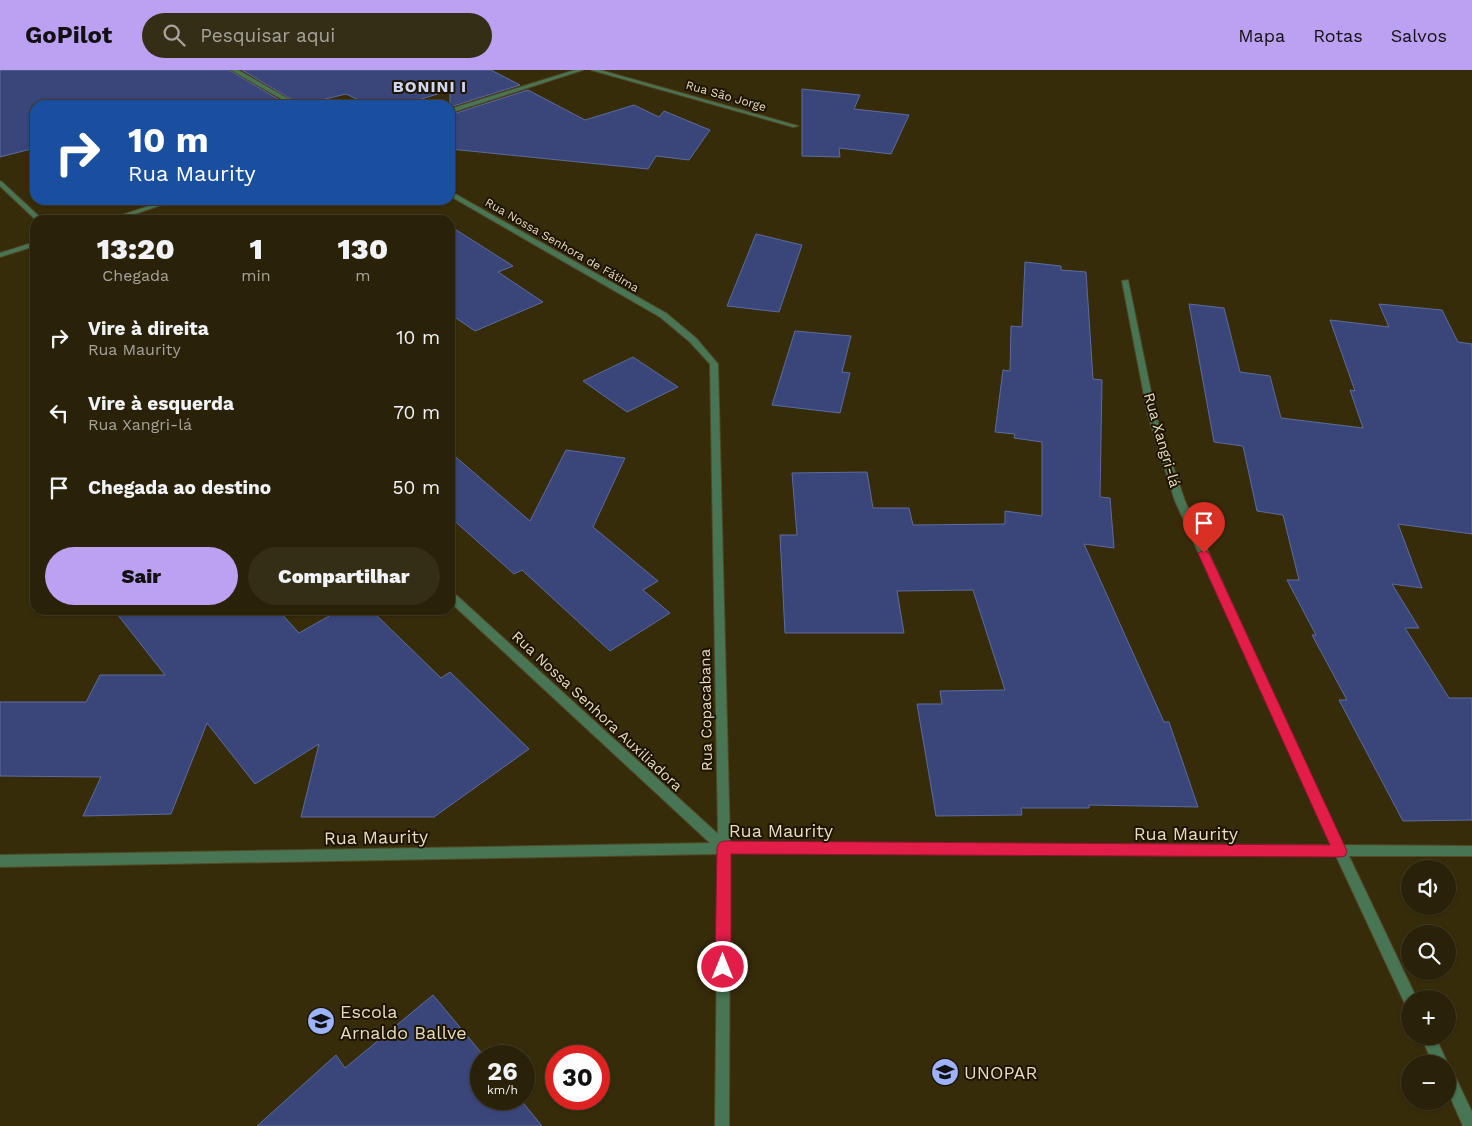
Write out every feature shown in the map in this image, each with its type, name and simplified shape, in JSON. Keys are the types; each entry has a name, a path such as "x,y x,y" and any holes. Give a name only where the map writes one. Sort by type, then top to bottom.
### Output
{"street":[{"path":"234,70 287,100"},
{"path":"455,109 580,70"},
{"name":"Rua São Jorge","path":"594,70 795,126"},
{"path":"0,183 35,215"},
{"name":"Rua Nossa Senhora de Fátima","path":"455,196 663,315"},
{"path":"126,215 157,205"},
{"path":"0,255 30,246"},
{"name":"Rua Xangri-lá","path":"1126,282 1152,416 1180,501 1406,990"},
{"name":"Rua Copacabana","path":"663,315 693,340 714,364 724,848 722,1126"},
{"name":"Rua Nossa Senhora Auxiliadora","path":"455,601 724,848"},
{"name":"Rua Maurity","path":"0,861 724,848 1472,851"},
{"path":"1456,1094 1471,1126"}],"building":[{"path":"0,70 229,70 280,100 30,100 30,149 0,157"},
{"path":"242,70 491,70 520,85 455,105 455,100 450,100 450,90 419,100 359,100 346,94 321,100 293,100"},
{"path":"802,89 860,95 854,109 909,115 891,154 839,148 840,157 802,156"},
{"path":"528,90 585,120 634,105 659,117 664,111 710,130 689,160 656,156 648,169 455,150 455,113"},
{"path":"455,229 513,266 498,272 543,302 475,331 455,317"},
{"path":"756,234 802,245 779,312 727,306"},
{"path":"1025,262 1061,266 1061,270 1086,272 1093,379 1102,380 1100,497 1110,498 1114,548 1084,544 1164,722 1169,722 1198,807 1089,805 1089,808 1021,808 1022,815 936,816 917,704 942,704 940,691 1005,690 973,590 897,591 904,633 785,633 780,535 797,535 792,473 867,472 873,508 909,508 913,525 1005,524 1005,511 1042,516 1042,442 1014,438 1015,434 995,432 1003,370 1010,371 1011,326 1022,327"},
{"path":"1189,304 1224,308 1240,372 1270,376 1281,418 1363,428 1350,390 1355,391 1330,320 1389,327 1379,304 1442,310 1458,342 1472,344 1472,534 1398,524 1422,588 1392,584 1419,628 1405,628 1449,698 1472,698 1472,820 1403,821 1339,700 1347,700 1312,635 1316,635 1287,580 1299,580 1283,515 1257,511 1243,446 1214,442"},
{"path":"795,331 851,336 842,372 850,373 840,413 772,405"},
{"path":"633,357 678,387 627,412 583,381"},
{"path":"566,450 625,458 593,527 658,581 643,590 670,613 610,651 522,570 514,574 455,521 455,456 530,521"},
{"path":"118,615 283,615 299,633 331,615 376,615 441,678 450,672 529,749 434,817 301,817 319,744 255,784 207,723 171,814 83,816 101,777 0,776 0,702 86,702 100,675 165,675"},
{"path":"433,995 475,1045 470,1045 470,1110 529,1110 542,1126 257,1126 336,1055 345,1068"}],"place":[{"name":"Escola Arnaldo Ballve","path":"321,1021"},
{"name":"UNOPAR","path":"945,1072"}],"district":[{"name":"BONINI I","path":"430,86"}],"route":[{"path":"723,967 724,848 1340,851 1204,553"}]}
